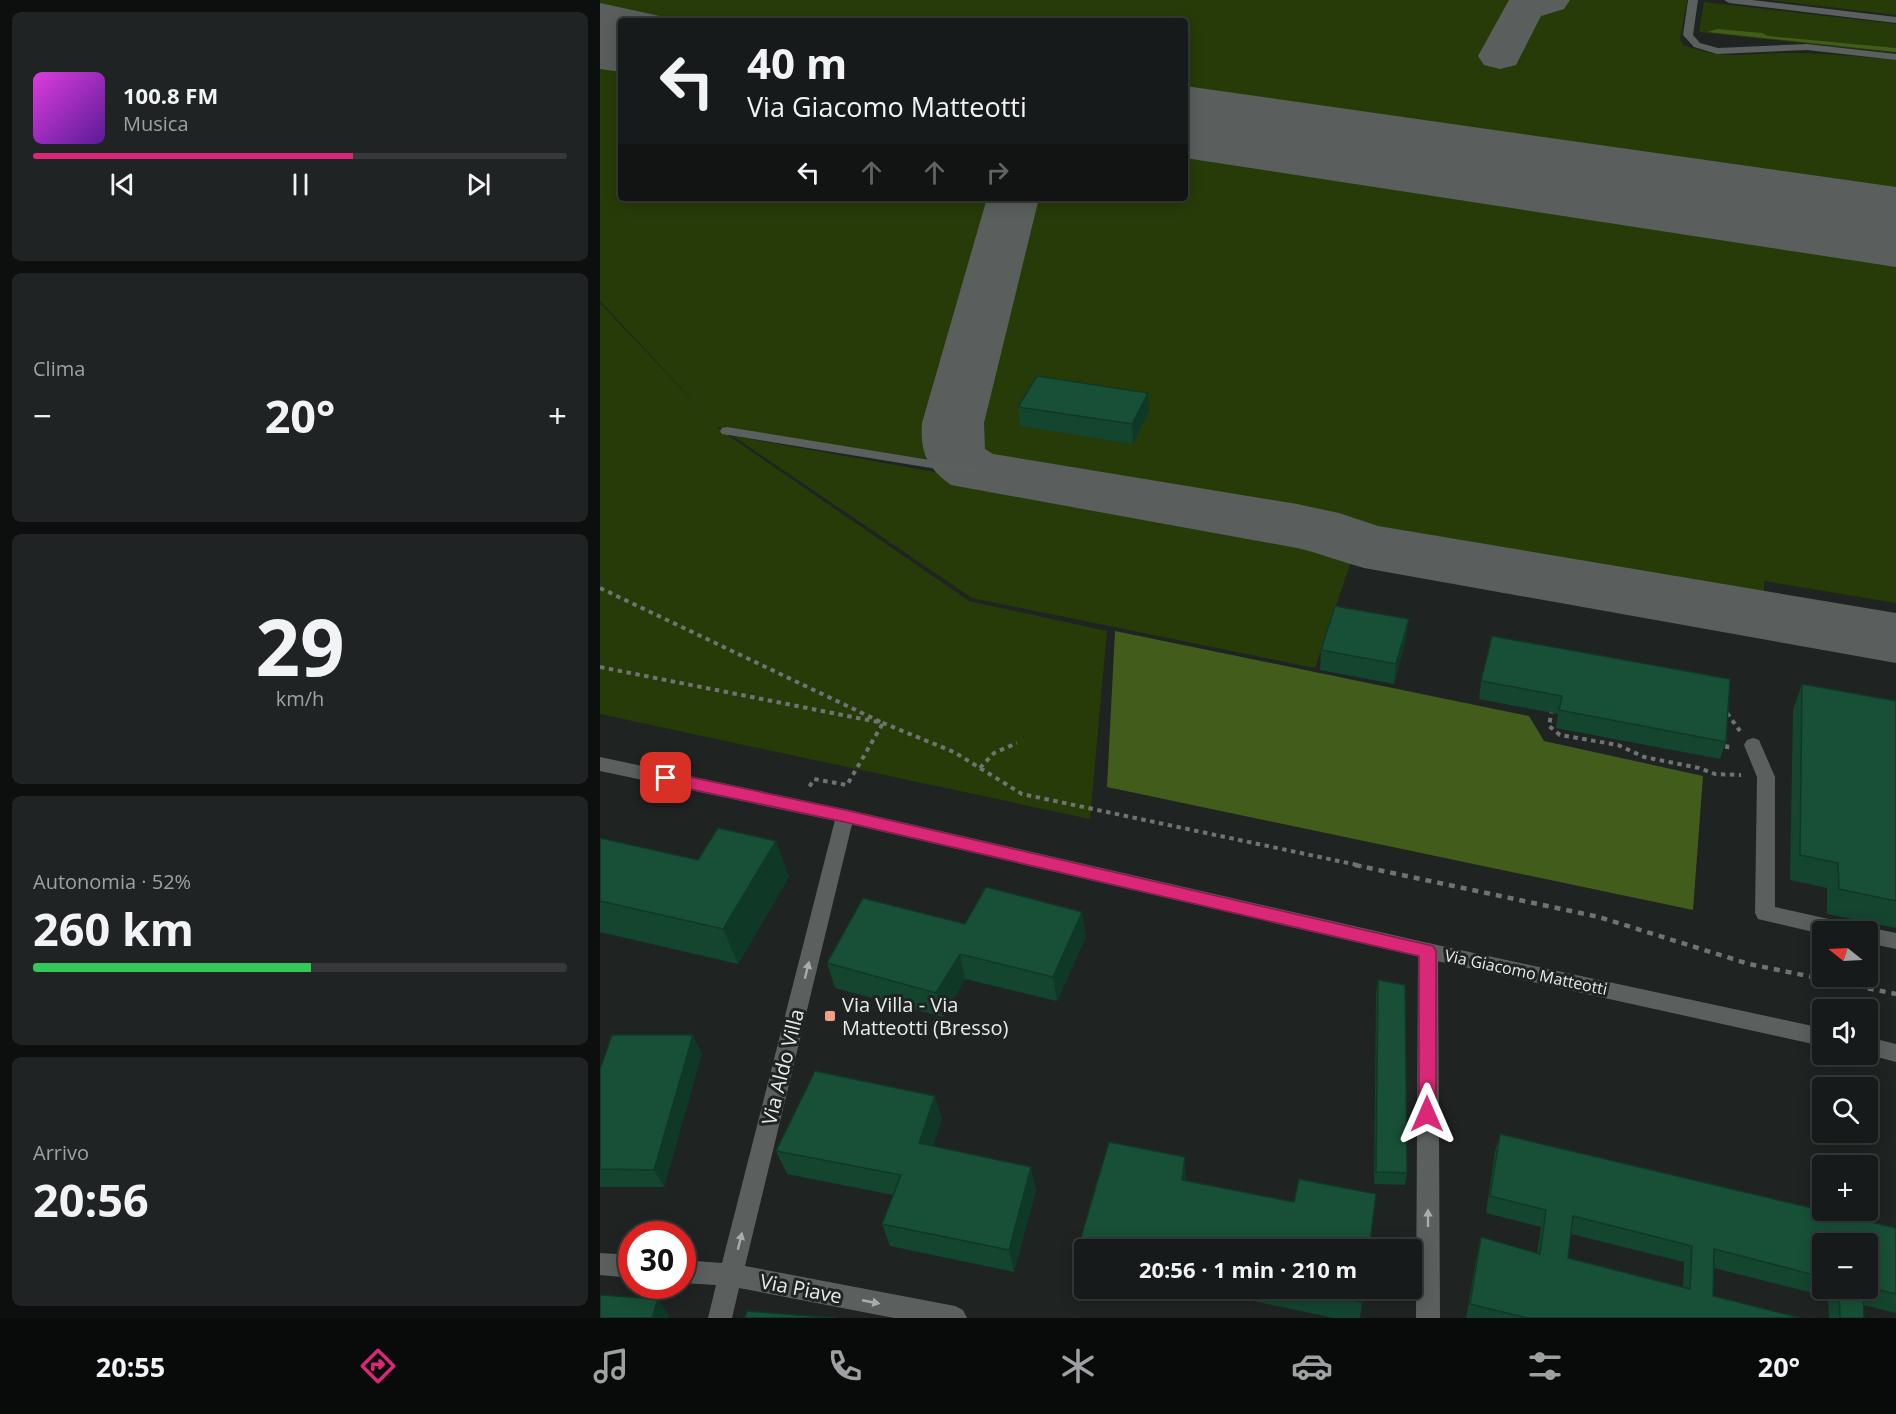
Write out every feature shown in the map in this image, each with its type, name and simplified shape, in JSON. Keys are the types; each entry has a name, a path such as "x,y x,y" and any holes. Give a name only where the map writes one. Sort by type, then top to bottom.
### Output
{"street":[{"path":"1693,0 1689,38 1697,45 1711,50 1807,47 1896,57"},
{"path":"1729,0 1896,20"},
{"path":"727,431 974,471"},
{"path":"1753,745 1766,777 1765,913 1812,923"},
{"name":"Via Giacomo Matteotti","path":"600,764 845,816 1428,951 1812,1035"},
{"name":"Via Aldo Villa","path":"720,1318 845,816"},
{"path":"1878,937 1896,941"},
{"path":"1428,951 1428,1318"},
{"path":"1878,1049 1896,1053"},
{"path":"600,1264 618,1266"},
{"name":"Via Piave","path":"696,1272 731,1275 955,1318"}],"path":[{"path":"600,588 883,723 954,752 1022,794 1599,917 1749,964 1896,994"},
{"path":"600,667 883,723"},
{"path":"1553,702 1549,726 1560,735 1618,745 1644,757 1700,768 1715,774 1766,777"},
{"path":"799,806 814,779 848,785 883,723"},
{"path":"1727,749 1728,740"},
{"path":"980,768 994,753 1017,743"}],"green space":[{"path":"600,0 1687,0 1680,39 1683,45 1699,50 1726,55 1806,53 1896,60 1896,205 1188,103 1188,18 618,18 618,22 600,19"},
{"path":"1769,0 1896,0 1896,15"},
{"path":"1704,2 1896,24 1896,53 1699,32"},
{"path":"1717,29 1896,48 1896,52 1708,32"},
{"path":"600,55 618,58 618,201 1003,201 940,424 927,459 716,427 969,601 1107,631 1090,819 600,714 600,303 712,421 600,301"},
{"path":"1188,143 1896,250 1896,603 1764,581 1764,599 1372,529 980,464 967,450 972,386 1021,201 1188,201"},
{"path":"733,436 1356,547 1315,668 972,598"},
{"path":"1115,631 1529,716 1544,741 1703,776 1693,910 1107,787"}],"building":[{"path":"1037,376 1148,393 1132,424 1018,407"},
{"path":"1335,606 1409,619 1396,664 1321,650"},
{"path":"1492,636 1730,679 1726,742 1559,710 1562,696 1481,681"},
{"path":"1802,684 1896,701 1896,901 1839,889 1838,863 1800,855"},
{"path":"718,828 776,841 723,929 600,901 600,838 698,860"},
{"path":"986,887 1082,912 1053,977 960,954 936,993 827,963 863,898 965,924"},
{"path":"1378,980 1405,985 1407,1173 1376,1172"},
{"path":"612,1035 693,1035 654,1170 600,1169 600,1069"},
{"path":"815,1071 935,1096 919,1143 1031,1167 1009,1250 882,1224 901,1175 776,1151"},
{"path":"1500,1134 1812,1208 1812,1221 1867,1221 1896,1228 1896,1294 1878,1290 1878,1233 1812,1233 1812,1274 1714,1249 1713,1296 1801,1318 1527,1318 1470,1304 1481,1237 1540,1254 1546,1210 1490,1196","holes":["1573,1216 1692,1246 1690,1289 1568,1258"]},
{"path":"1109,1142 1185,1157 1182,1180 1294,1202 1299,1179 1376,1194 1370,1239 1080,1239"},
{"path":"600,1295 618,1296 618,1299 658,1299 652,1318 600,1318"},
{"path":"1839,1299 1863,1299 1864,1318 1840,1318"},
{"path":"747,1311 836,1318 745,1318"}],"taxiway":[{"path":"1500,56 1524,9 1549,0"},
{"path":"1012,201 953,423 954,452 974,471 1297,526 1339,535 1364,546 1896,638"}],"runway":[{"path":"600,36 618,39"},
{"path":"1188,122 1896,227"}],"place":[{"name":"Via Villa - Via Matteotti (Bresso)","path":"830,1016"}],"route":[{"path":"666,778 845,816 1428,951 1427,1114"}]}
